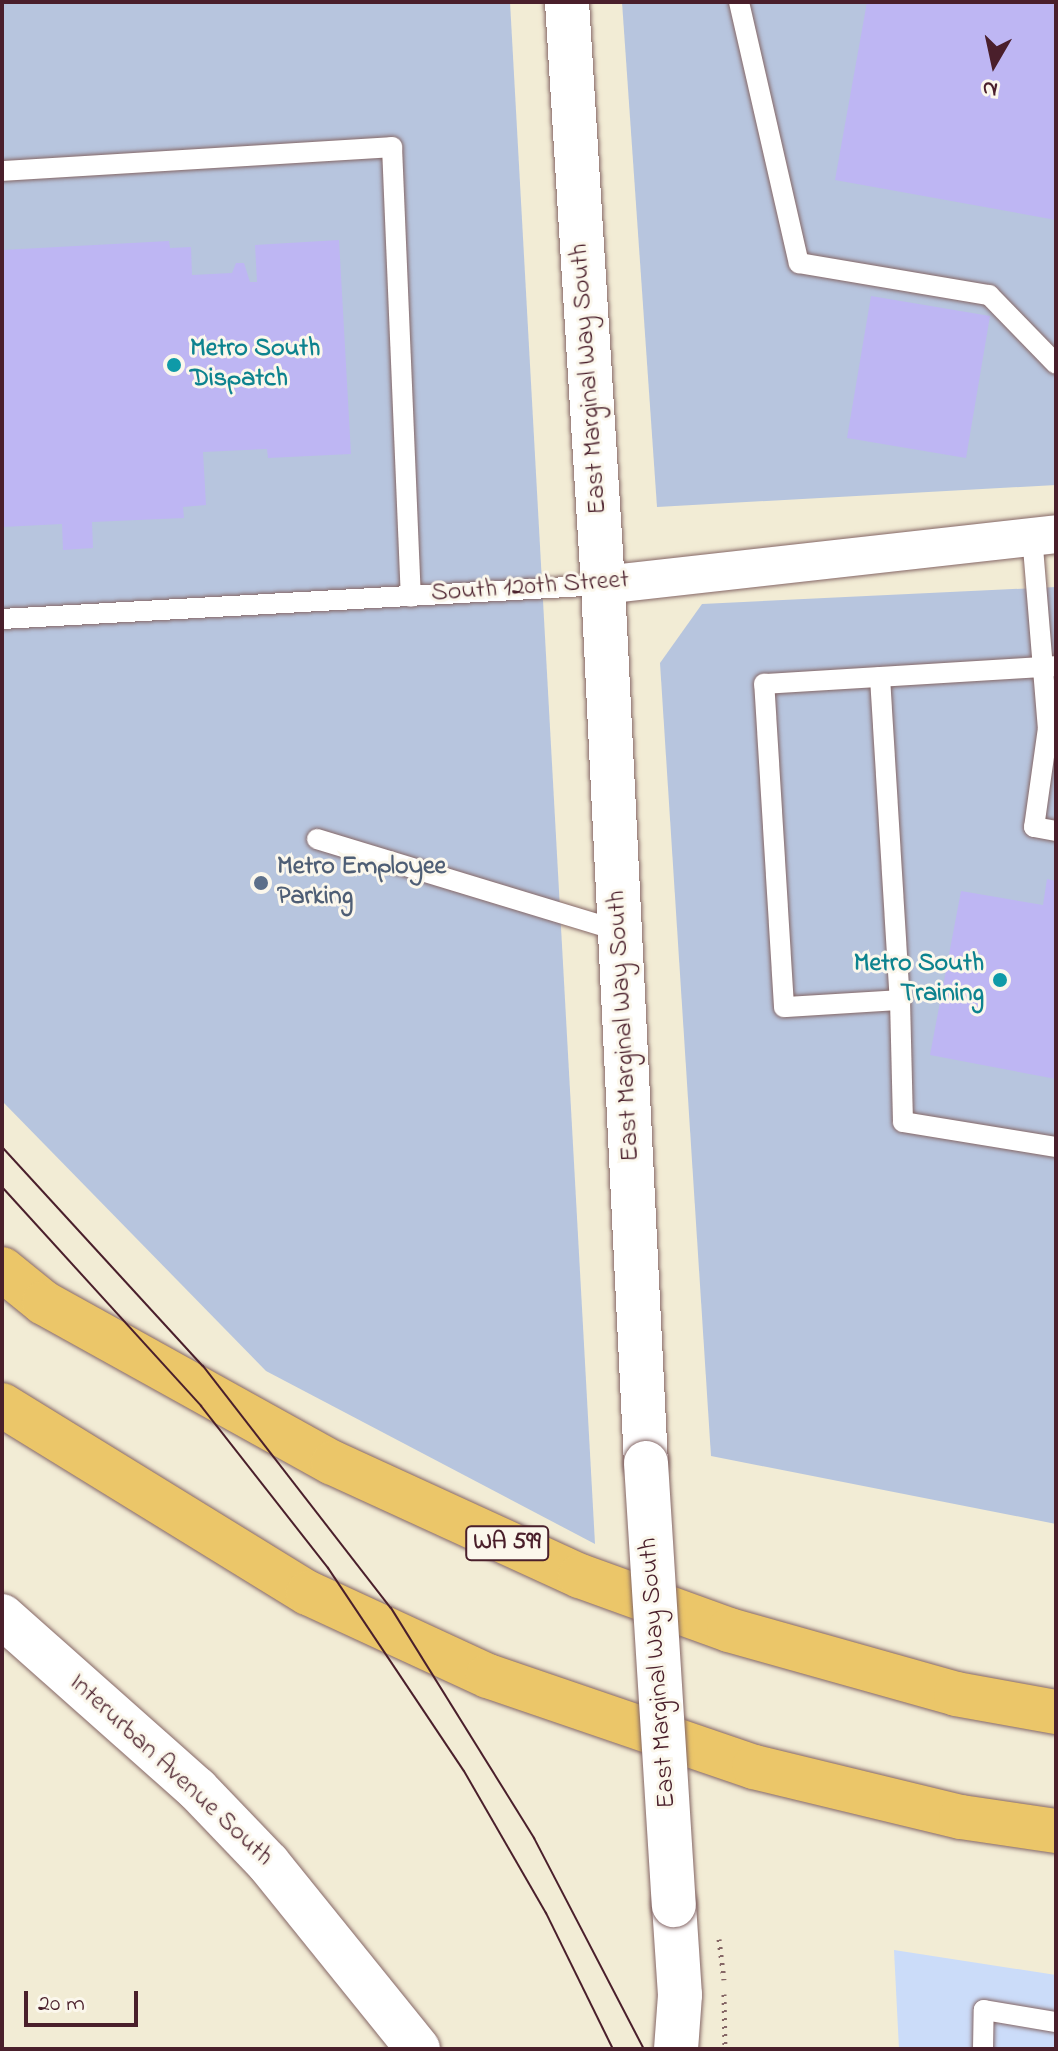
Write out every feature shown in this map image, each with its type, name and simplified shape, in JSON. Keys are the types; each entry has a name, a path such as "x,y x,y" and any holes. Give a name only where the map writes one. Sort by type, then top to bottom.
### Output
{"highway":[{"name":"WA 599","path":"2,1269 44,1303 333,1463 580,1576 729,1630 956,1694 1056,1712"},
{"path":"2,1405 308,1593 488,1676 754,1767 961,1817 1056,1831"}],"street":[{"name":"East Marginal Way South","path":"567,2 603,585 646,1463 680,1995 676,2049"},
{"name":"South 120th Street","path":"603,585 1044,535"},
{"name":"Interurban Avenue South","path":"2,1616 197,1789 268,1863 418,2049"}],"lane":[{"path":"739,2 799,263 989,295 1056,364"},
{"path":"2,171 392,147 411,597"},
{"path":"1044,535 1050,667 1048,728 1034,827 1056,831"},
{"name":"South 120th Street","path":"2,619 603,585"},
{"path":"900,1000 784,1007 764,684 1050,667"},
{"path":"880,677 900,1000 903,1122 1056,1147"},
{"path":"317,839 620,931"},
{"path":"983,2049 984,2010 1056,2022"}],"shaded area":[{"path":"2,2 510,2 595,1544 266,1371 2,1101"},
{"path":"622,2 1056,2 1056,485 657,507"},
{"path":"1056,587 1056,1524 711,1456 660,663 702,604"},
{"path":"894,1950 1056,1975 1056,2049 899,2049"}],"building":[{"path":"867,2 1056,2 1056,220 835,180"},
{"name":"Metro South Dispatch","path":"339,240 351,454 268,458 267,449 203,452 206,505 183,507 184,518 92,522 93,548 63,550 62,524 2,527 2,250 169,241 170,248 191,247 192,275 232,273 236,263 244,263 250,282 257,282 255,245"},
{"path":"871,296 990,316 966,458 847,438"},
{"name":"Metro South Training","path":"1047,879 1056,881 1056,1079 930,1055 961,891 1043,905"}],"tram line":[{"path":"2,1147 203,1366 391,1608 534,1838 644,2049"},
{"path":"2,1187 201,1406 328,1568 464,1771 546,1913 613,2049"}],"place":[{"name":"Metro South Dispatch","path":"174,365"},
{"name":"Metro Employee Parking","path":"261,883"},
{"name":"Metro South Training","path":"1000,980"}]}
